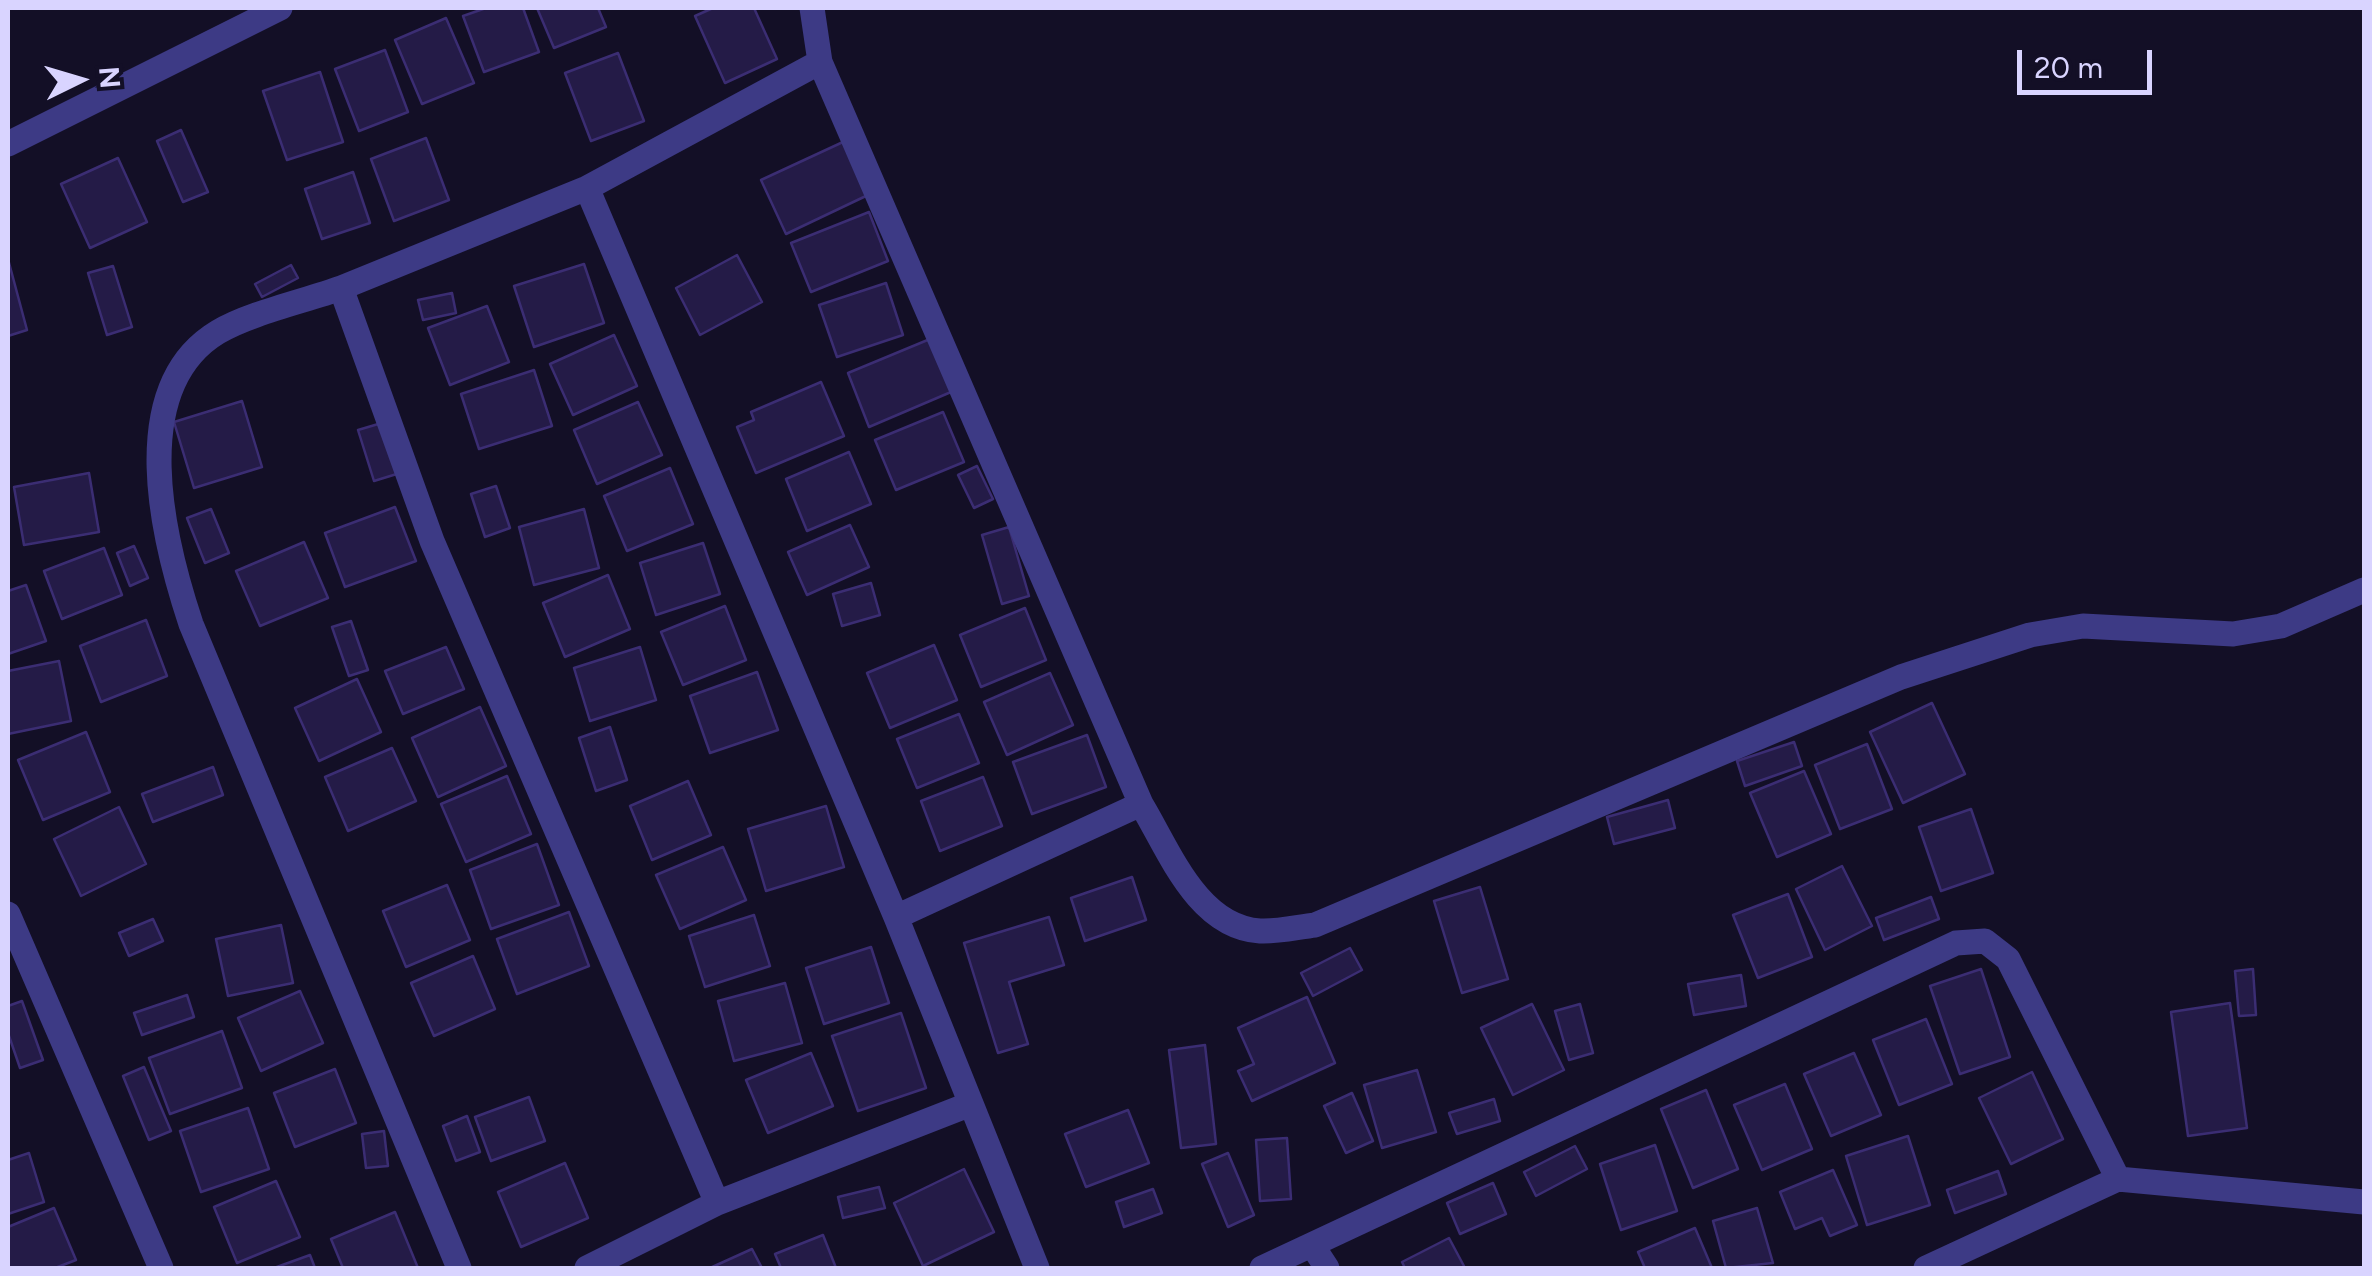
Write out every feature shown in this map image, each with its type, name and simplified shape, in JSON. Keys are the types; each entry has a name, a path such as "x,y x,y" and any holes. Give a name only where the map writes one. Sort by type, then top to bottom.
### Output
{"street":[{"path":"8,144 280,8"},
{"path":"812,8 820,62 1141,804 1194,891 1224,923 1260,931 1315,925 1901,677 2030,635 2083,626 2233,634 2281,626 2364,590"},
{"path":"459,1268 190,624 167,553 160,461 165,394 186,361 218,332 342,288 586,188 820,62"},
{"path":"586,188 896,917 968,1104 1038,1268"},
{"path":"342,288 432,541 717,1203"},
{"path":"896,917 1141,804"},
{"path":"8,914 160,1268"},
{"path":"1262,1268 1956,943 1985,940 2008,959 2118,1179"},
{"path":"587,1268 717,1203 968,1104"},
{"path":"1926,1268 2118,1179 2364,1202"},
{"path":"1312,1244 1327,1268"}],"building":[{"path":"486,8 523,8 539,52 484,72 463,16"},
{"path":"537,8 598,8 606,27 554,48"},
{"path":"713,8 754,8 777,59 725,83 695,16"},
{"path":"446,18 474,83 422,104 395,40"},
{"path":"385,50 408,112 359,131 335,69"},
{"path":"618,53 644,121 591,141 565,73"},
{"path":"320,72 343,142 287,160 263,91"},
{"path":"181,130 208,192 183,202 157,141"},
{"path":"426,138 449,200 394,221 371,159"},
{"path":"843,142 868,195 786,234 761,180"},
{"path":"118,158 147,222 90,248 61,184"},
{"path":"353,172 370,223 322,239 305,189"},
{"path":"869,212 888,261 811,292 791,243"},
{"path":"737,255 762,302 700,335 676,288"},
{"path":"8,259 27,330 8,336"},
{"path":"584,264 604,323 534,347 514,286"},
{"path":"291,265 298,278 262,297 255,284"},
{"path":"113,266 132,327 107,335 88,273"},
{"path":"886,283 903,335 837,357 819,305"},
{"path":"452,293 456,313 423,320 418,300"},
{"path":"487,306 509,362 450,385 428,328"},
{"path":"614,335 637,386 573,415 550,364"},
{"path":"930,339 951,392 869,427 848,373"},
{"path":"534,370 552,426 479,449 461,394"},
{"path":"821,382 844,436 756,473 737,427 754,420 751,412"},
{"path":"242,401 262,467 194,488 174,422"},
{"path":"638,402 662,455 597,484 574,430"},
{"path":"943,412 964,462 896,490 875,440"},
{"path":"385,422 400,473 374,481 358,430"},
{"path":"849,452 871,504 807,531 786,479"},
{"path":"977,466 993,499 974,508 958,475"},
{"path":"670,468 693,524 627,551 604,496"},
{"path":"89,473 99,532 24,545 14,487"},
{"path":"496,486 510,528 485,537 471,494"},
{"path":"395,507 416,561 345,587 325,533"},
{"path":"211,509 229,553 205,563 187,518"},
{"path":"584,509 599,568 534,585 519,527"},
{"path":"850,525 869,567 807,595 788,552"},
{"path":"1009,527 1029,596 1002,604 982,535"},
{"path":"304,542 328,598 260,626 236,571"},
{"path":"703,543 720,594 656,615 640,563"},
{"path":"134,546 148,578 130,586 117,553"},
{"path":"104,548 122,595 62,619 44,571"},
{"path":"608,575 630,629 565,657 543,603"},
{"path":"871,583 880,615 842,626 833,594"},
{"path":"26,585 46,641 8,654 8,591"},
{"path":"725,606 746,660 683,685 661,632"},
{"path":"1025,608 1046,660 981,687 960,635"},
{"path":"146,620 167,676 101,702 80,646"},
{"path":"351,621 368,670 349,676 332,627"},
{"path":"934,645 957,700 890,728 867,673"},
{"path":"446,647 464,689 403,714 385,671"},
{"path":"640,647 656,700 590,721 574,668"},
{"path":"59,661 71,721 8,734 8,671"},
{"path":"757,672 778,730 710,753 690,696"},
{"path":"1050,673 1073,725 1007,755 984,702"},
{"path":"357,679 381,732 319,761 295,708"},
{"path":"1932,703 1965,774 1903,803 1870,732"},
{"path":"480,707 506,766 438,797 412,738"},
{"path":"959,714 979,763 917,788 897,739"},
{"path":"610,727 627,780 596,791 579,738"},
{"path":"86,732 110,792 43,820 18,760"},
{"path":"1087,735 1106,787 1032,814 1013,762"},
{"path":"1794,742 1802,766 1745,786 1737,761"},
{"path":"1867,744 1892,809 1840,829 1815,765"},
{"path":"392,748 416,801 348,831 325,777"},
{"path":"213,767 223,795 153,822 142,794"},
{"path":"1804,771 1831,834 1777,857 1750,793"},
{"path":"507,776 531,834 466,862 441,804"},
{"path":"983,777 1002,826 940,851 921,801"},
{"path":"688,781 711,835 652,860 630,806"},
{"path":"1668,800 1675,828 1614,844 1607,817"},
{"path":"826,806 844,867 766,891 748,829"},
{"path":"119,807 146,864 81,896 54,839"},
{"path":"1971,809 1993,873 1941,891 1919,827"},
{"path":"537,844 559,905 491,929 470,870"},
{"path":"723,847 746,900 680,929 656,875"},
{"path":"1842,866 1872,926 1825,950 1796,889"},
{"path":"1132,877 1146,920 1085,941 1071,898"},
{"path":"447,885 470,940 406,967 383,911"},
{"path":"1480,887 1508,979 1462,993 1434,901"},
{"path":"1788,894 1812,957 1758,978 1733,915"},
{"path":"1931,897 1939,919 1884,940 1876,918"},
{"path":"569,912 589,966 517,994 497,939"},
{"path":"754,915 770,966 705,987 689,936"},
{"path":"1049,917 1064,965 1009,982 1028,1044 998,1053 964,943"},
{"path":"153,919 163,941 129,956 119,933"},
{"path":"281,925 293,983 228,996 216,939"},
{"path":"871,947 889,1003 824,1024 806,968"},
{"path":"1350,948 1362,970 1313,996 1301,973"},
{"path":"473,956 495,1009 434,1036 411,983"},
{"path":"1981,969 2010,1057 1960,1074 1930,986"},
{"path":"2253,969 2256,1015 2239,1016 2235,971"},
{"path":"1741,975 1746,1006 1694,1015 1688,984"},
{"path":"785,983 802,1043 734,1061 718,1001"},
{"path":"300,991 323,1043 261,1071 238,1018"},
{"path":"187,995 194,1017 142,1035 134,1013"},
{"path":"1307,997 1335,1063 1252,1101 1238,1071 1254,1064 1238,1028"},
{"path":"22,1001 43,1060 20,1068 8,1033 8,1006"},
{"path":"2230,1003 2247,1128 2188,1136 2171,1012"},
{"path":"1532,1004 1564,1070 1513,1095 1481,1028"},
{"path":"1580,1004 1593,1053 1569,1060 1555,1011"},
{"path":"901,1013 926,1088 858,1111 832,1036"},
{"path":"1926,1019 1952,1084 1899,1105 1873,1040"},
{"path":"222,1031 242,1088 170,1114 149,1058"},
{"path":"1205,1045 1216,1144 1181,1148 1169,1050"},
{"path":"811,1053 833,1106 768,1133 746,1080"},
{"path":"1854,1053 1881,1115 1831,1136 1804,1074"},
{"path":"144,1067 171,1131 149,1140 123,1076"},
{"path":"335,1069 356,1123 295,1147 274,1093"},
{"path":"1417,1070 1436,1132 1382,1148 1364,1085"},
{"path":"2032,1072 2063,1139 2011,1164 1979,1098"},
{"path":"1785,1084 1812,1149 1762,1170 1734,1105"},
{"path":"1706,1090 1738,1169 1693,1188 1661,1109"},
{"path":"1352,1093 1373,1141 1346,1153 1324,1106"},
{"path":"529,1097 545,1141 491,1161 475,1117"},
{"path":"1494,1099 1500,1121 1457,1134 1449,1113"},
{"path":"248,1108 269,1169 201,1192 180,1131"},
{"path":"1128,1110 1149,1163 1086,1187 1065,1134"},
{"path":"467,1116 480,1152 456,1161 443,1126"},
{"path":"384,1131 388,1166 366,1168 362,1134"},
{"path":"1908,1136 1930,1205 1867,1225 1846,1156"},
{"path":"1287,1138 1291,1199 1260,1201 1256,1140"},
{"path":"1655,1145 1677,1211 1621,1230 1600,1164"},
{"path":"1575,1146 1587,1169 1536,1196 1524,1172"},
{"path":"29,1153 44,1202 8,1214 8,1160"},
{"path":"1228,1153 1254,1215 1228,1227 1202,1164"},
{"path":"565,1163 588,1218 521,1247 498,1192"},
{"path":"964,1169 994,1232 923,1266 894,1203"},
{"path":"1833,1170 1857,1225 1830,1236 1822,1218 1795,1229 1780,1192"},
{"path":"1998,1171 2006,1194 1955,1213 1947,1190"},
{"path":"276,1181 300,1237 237,1263 214,1207"},
{"path":"1493,1183 1506,1214 1460,1234 1447,1203"},
{"path":"879,1187 885,1208 843,1218 838,1197"},
{"path":"1153,1189 1162,1213 1124,1227 1116,1202"},
{"path":"54,1208 76,1260 55,1268 8,1268 8,1227"},
{"path":"1757,1208 1773,1263 1726,1268 1713,1221"},
{"path":"395,1212 418,1268 343,1268 331,1239"},
{"path":"1695,1228 1712,1268 1645,1268 1638,1252"},
{"path":"823,1235 836,1268 781,1268 775,1254"},
{"path":"1449,1238 1465,1268 1405,1268 1402,1262"},
{"path":"752,1249 762,1268 710,1268"},
{"path":"310,1255 315,1268 274,1268"}]}
